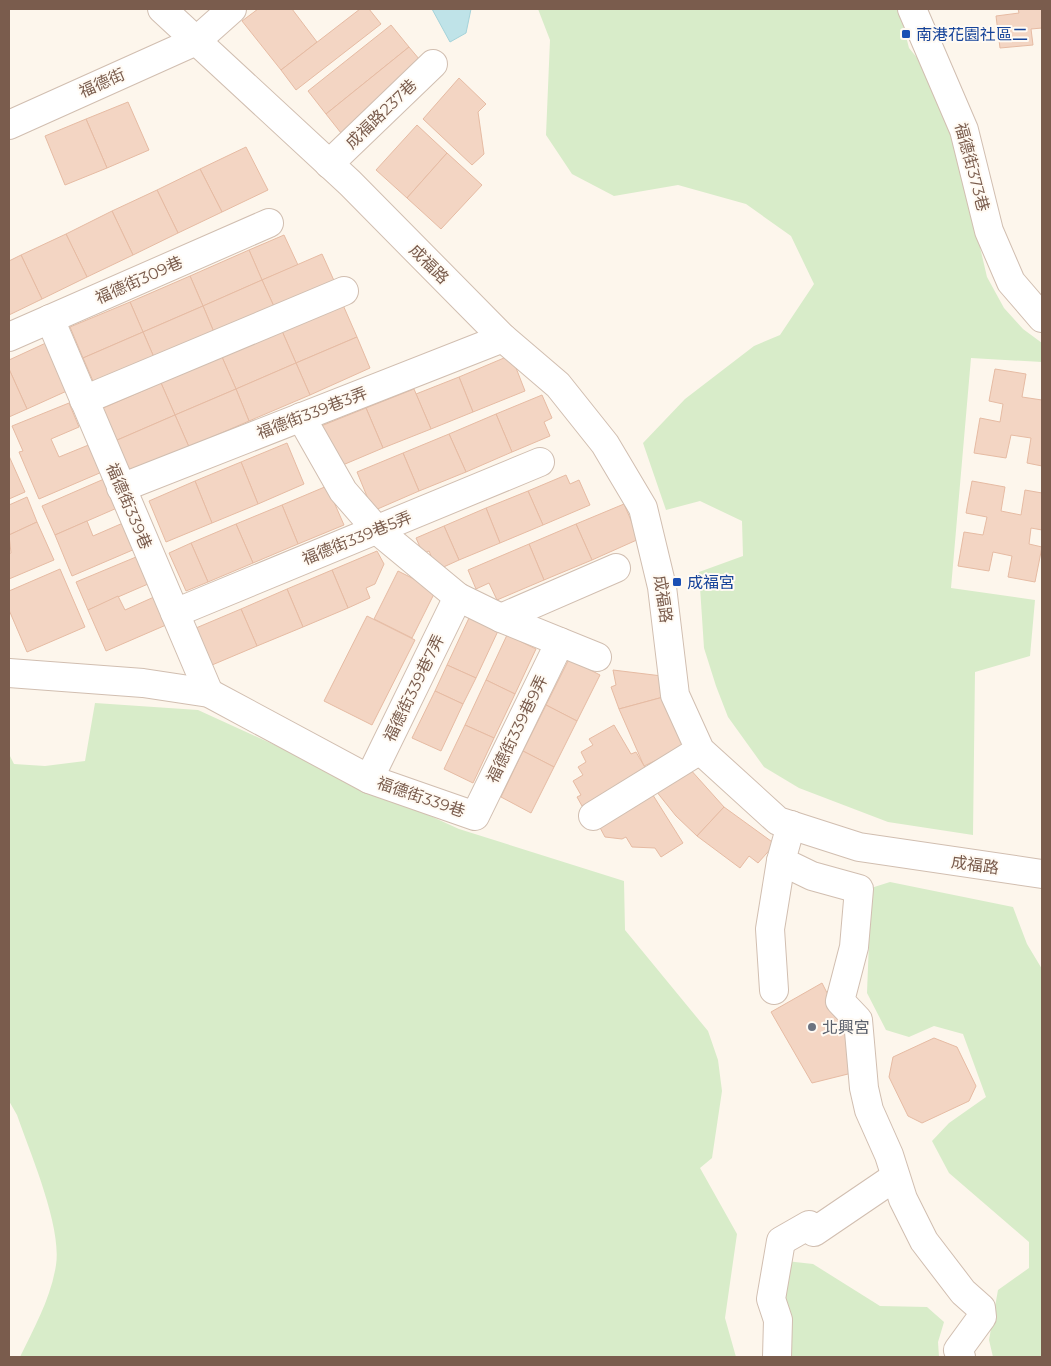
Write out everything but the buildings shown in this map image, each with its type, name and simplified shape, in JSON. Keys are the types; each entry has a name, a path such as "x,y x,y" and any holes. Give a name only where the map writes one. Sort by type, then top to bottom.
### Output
{"street":[{"path":"162,9 196,42"},
{"name":"福德街","path":"9,125 196,42 232,9"},
{"name":"福德街373巷","path":"912,9 964,130 993,240 1011,282 1042,318"},
{"name":"成福路","path":"196,42 350,183 503,338 558,385 604,444 643,508 662,587 675,695 700,750 778,821 860,847 1042,874"},
{"name":"成福路237巷","path":"329,164 433,64"},
{"name":"福德街309巷","path":"9,337 269,223"},
{"path":"84,400 344,291"},
{"name":"福德街339巷","path":"50,319 209,693"},
{"name":"福德街339巷3弄","path":"122,488 503,338"},
{"path":"301,417 344,491 377,530 458,596 501,618 597,657"},
{"name":"福德街339巷5弄","path":"175,613 540,462"},
{"path":"501,618 616,568"},
{"name":"福德街339巷7弄","path":"369,779 458,596"},
{"name":"福德街339巷9弄","path":"475,816 560,642"},
{"name":"福德街339巷","path":"11,668 143,683 209,693 369,779 475,816"},
{"path":"593,816 700,750"},
{"path":"774,990 770,929 781,860 791,825"},
{"path":"781,860 812,876 859,889 854,948 840,1002 858,1020 864,1088 869,1110 903,1199 924,1241 963,1292 981,1308 982,1317 958,1350 961,1357"},
{"path":"777,1357 778,1320 771,1300 781,1241 809,1225 814,1232 896,1178"}],"green space":[{"path":"538,9 899,9 909,48 928,71 956,145 987,277 1004,308 1023,329 1042,343 1042,362 971,358 951,588 1035,600 1030,656 975,672 973,835 888,822 799,788 764,767 728,717 704,648 699,572 743,556 742,521 700,501 666,510 643,443 685,399 754,346 780,335 814,284 791,236 746,204 678,185 614,196 572,174 546,135 550,40"},
{"path":"95,703 198,710 459,829 624,881 625,930 708,1031 718,1060 722,1091 712,1158 700,1168 737,1234 725,1318 736,1357 20,1357 50,1289 54,1277 57,1249 50,1210 44,1190 17,1115 9,1101 9,754 14,764 45,766 85,761"},
{"path":"890,882 1013,907 1027,944 1042,969 1042,1357 993,1357 989,1340 998,1290 1029,1268 1029,1242 949,1173 932,1141 949,1123 986,1097 963,1034 934,1026 909,1037 886,1030 867,993 871,888"},
{"path":"777,1260 813,1264 880,1306 927,1307 944,1322 938,1342 939,1357 787,1357"}],"water":[{"path":"432,9 471,9 466,33 450,42"}],"place":[{"name":"南港花園社區二","path":"906,34"},
{"name":"成福宮","path":"677,582"},
{"name":"北興宮","path":"812,1027"}]}
